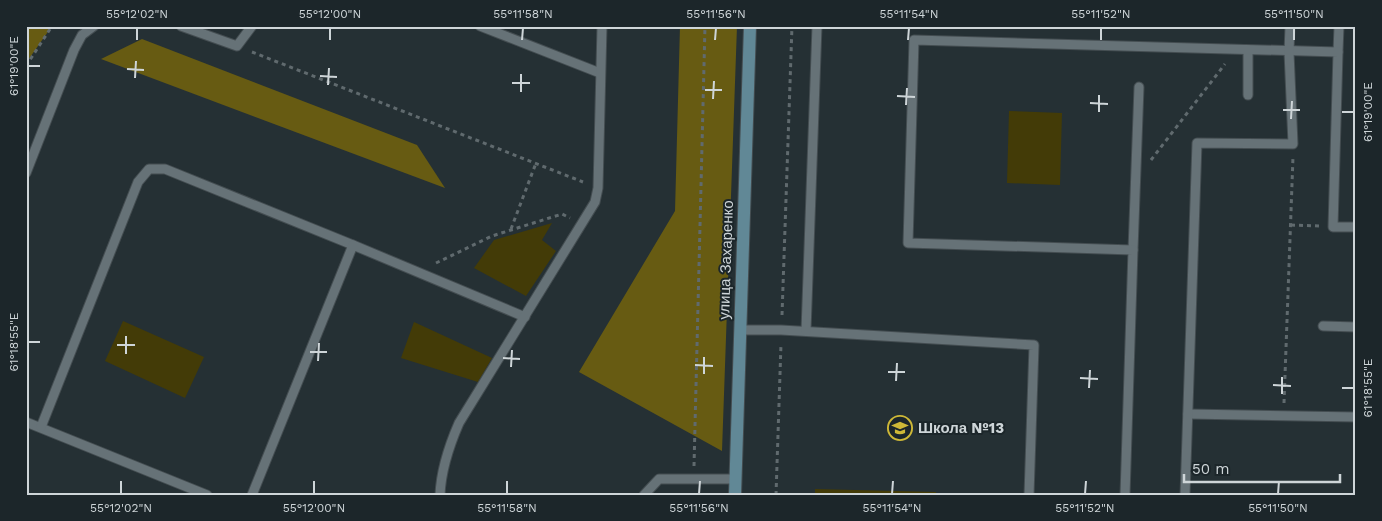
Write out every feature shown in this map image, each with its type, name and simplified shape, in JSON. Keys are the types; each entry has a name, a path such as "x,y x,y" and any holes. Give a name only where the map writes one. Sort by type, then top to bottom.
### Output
{"street":[{"name":"улица Захаренко","path":"735,495 750,26"}],"lane":[{"path":"26,173 74,50 82,35 94,26"},
{"path":"182,26 237,46 252,26"},
{"path":"480,26 600,73"},
{"path":"440,495 448,450 459,423 595,202 598,188 602,26"},
{"path":"806,331 817,26"},
{"path":"1185,495 1197,144 1293,144 1289,52 1290,26"},
{"path":"1339,26 1333,227 1356,227"},
{"path":"1133,250 908,243 914,40 1338,52"},
{"path":"1248,50 1248,95"},
{"path":"1125,495 1139,87"},
{"path":"41,427 138,182 149,169 165,169 525,317"},
{"path":"252,495 353,245"},
{"path":"1322,326 1356,327"},
{"path":"740,330 806,331 1034,345 1029,495"},
{"path":"1188,414 1356,417"},
{"path":"26,422 207,495"},
{"path":"644,495 659,478 736,479"}],"path":[{"path":"26,66 52,26"},
{"path":"694,479 705,26"},
{"path":"776,495 792,26"},
{"path":"237,46 598,188"},
{"path":"1136,180 1236,50"},
{"path":"1283,415 1293,144"},
{"path":"510,230 536,163"},
{"path":"416,273 492,236 562,214 581,223"},
{"path":"1291,225 1333,227"}],"shaded area":[{"path":"32,26 52,26 26,63 26,29"},
{"path":"680,26 737,26 722,451 579,372 675,211"},
{"path":"142,39 417,145 445,188 101,59"},
{"path":"1009,111 1062,113 1060,185 1007,183"},
{"path":"552,223 542,240 556,251 526,296 474,268 494,240"},
{"path":"123,321 204,357 185,398 105,361"},
{"path":"414,322 492,358 478,382 401,358"},
{"path":"815,489 936,492 936,495 815,495"}],"place":[{"name":"Школа №13","path":"900,428"}]}
